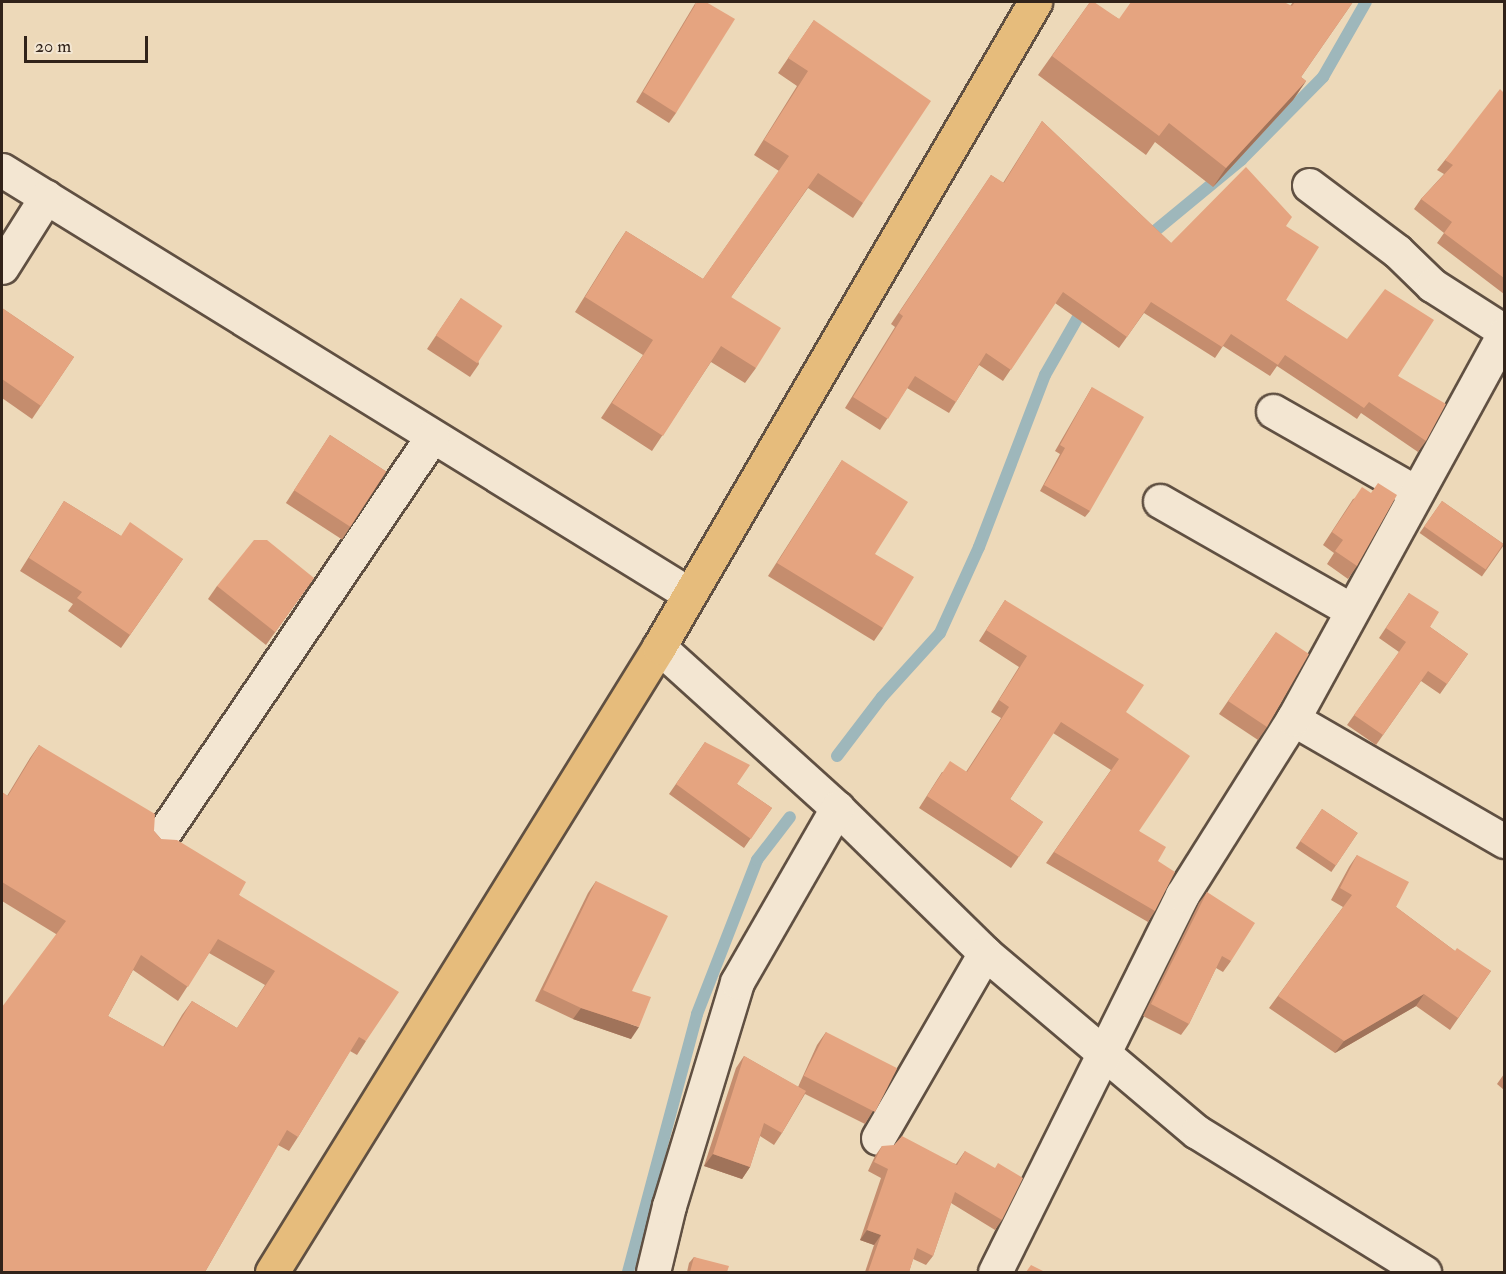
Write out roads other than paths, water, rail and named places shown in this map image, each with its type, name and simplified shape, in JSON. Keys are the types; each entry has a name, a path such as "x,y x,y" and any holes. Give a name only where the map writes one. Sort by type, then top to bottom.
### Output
{"main road":[{"path":"272,1272 659,647 1035,2"}],"street":[{"path":"2,170 689,594"},
{"path":"995,1272 1182,895 1293,719 1415,492 1504,333 1432,285 1397,251 1309,185"},
{"path":"2,267 46,197"},
{"path":"1273,411 1415,492"},
{"path":"161,837 432,436"},
{"path":"1160,501 1351,610"},
{"path":"659,647 837,808 985,953 1197,1132 1424,1272"},
{"path":"1293,719 1504,841"},
{"path":"653,1272 669,1206 737,982 837,808"},
{"path":"878,1138 985,953"}],"waterway":[{"path":"1144,240 1241,160 1323,77 1366,2"},
{"path":"837,756 882,697 940,633 979,547 1045,375 1085,305"},
{"path":"628,1272 697,1014 757,860 790,817"}]}
